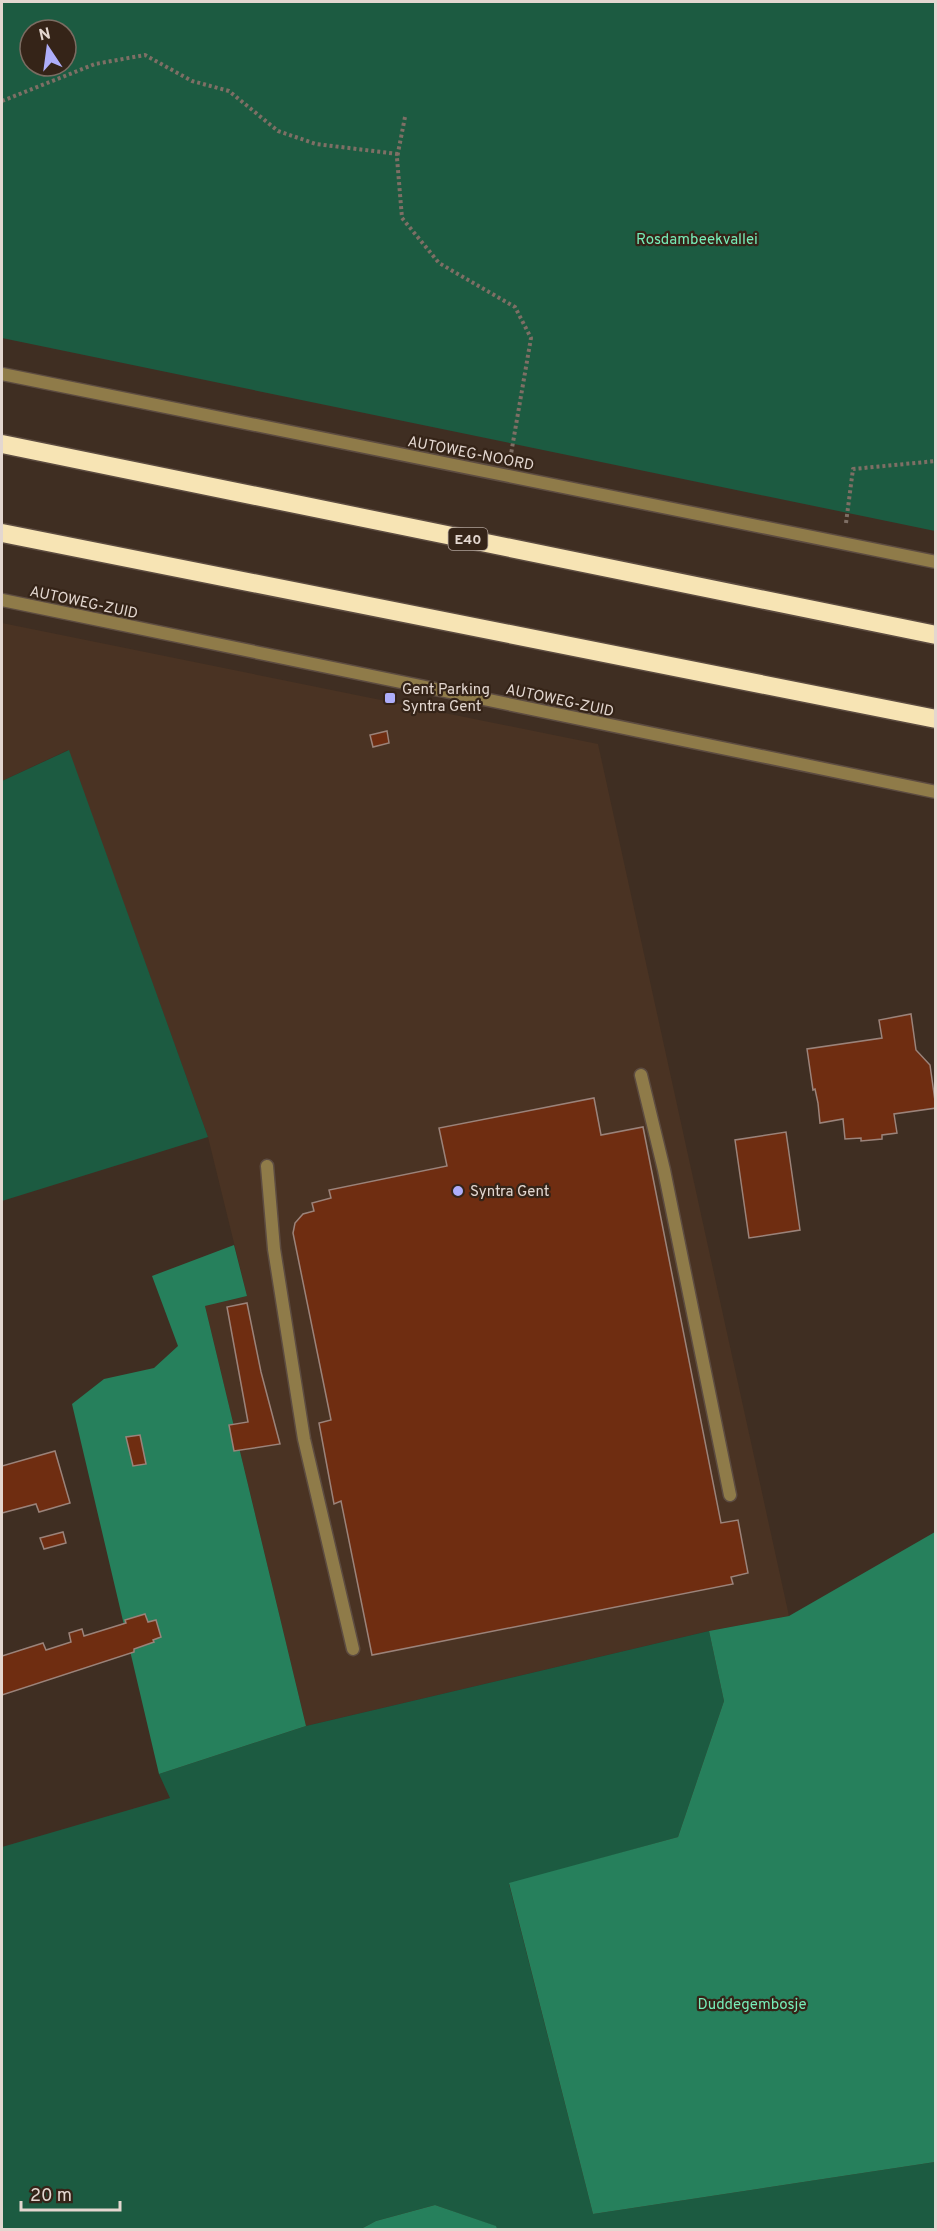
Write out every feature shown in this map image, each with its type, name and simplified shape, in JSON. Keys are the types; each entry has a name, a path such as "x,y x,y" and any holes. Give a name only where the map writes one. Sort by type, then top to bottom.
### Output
{"highway":[{"name":"E40","path":"2,444 936,635"},
{"path":"2,533 936,719"}],"street":[{"name":"AUTOWEG-NOORD","path":"2,374 936,562"},
{"name":"AUTOWEG-ZUID","path":"2,600 936,792"},
{"path":"641,1076 664,1170 730,1495"},
{"path":"267,1166 274,1249 304,1439 353,1649"}],"path":[{"path":"2,101 95,64 145,56 192,81 229,91 278,131 316,144 398,154"},
{"path":"405,117 398,154 402,218 439,263 515,307 531,338 516,417 508,476"},
{"path":"846,521 853,469 936,461"}],"shaded area":[{"name":"Syntra Gent","path":"2,623 598,744 789,1616 709,1631 306,1726 205,1306 247,1296 208,1137 68,750 2,781"}],"green space":[{"name":"Rosdambeekvallei","path":"2,2 935,2 935,531 2,338"},
{"path":"69,750 208,1137 2,1201 2,781"},
{"path":"234,1245 247,1296 205,1306 306,1726 159,1774 72,1404 104,1379 154,1368 178,1346 152,1276"},
{"name":"Duddegembosje","path":"935,1532 935,2162 593,2214 509,1883 678,1837 724,1701 709,1631 789,1616"},
{"path":"709,1631 724,1701 678,1837 509,1884 593,2214 935,2162 935,2229 497,2230 495,2226 435,2205 376,2221 361,2229 2,2230 2,1847 170,1798 159,1774 306,1726"},
{"path":"435,2205 496,2226 497,2229 361,2229 376,2221"}],"building":[{"path":"387,731 389,743 373,747 370,735"},
{"path":"911,1014 916,1050 930,1065 936,1108 894,1114 897,1133 882,1135 882,1139 861,1141 861,1138 845,1139 843,1119 820,1123 807,1049 882,1038 879,1020"},
{"path":"594,1098 601,1135 643,1127 721,1523 738,1520 748,1573 731,1577 733,1584 372,1655 341,1501 334,1504 319,1423 331,1420 293,1233 295,1223 303,1214 314,1211 312,1203 331,1198 329,1190 447,1166 439,1128"},
{"path":"786,1132 800,1230 749,1238 735,1140"},
{"path":"247,1303 261,1372 280,1444 234,1451 229,1425 248,1422 227,1307"},
{"path":"140,1435 146,1464 133,1466 126,1437"},
{"path":"55,1451 70,1503 39,1512 36,1504 2,1513 2,1466"},
{"path":"63,1532 66,1543 44,1549 40,1538"},
{"path":"145,1614 148,1622 156,1620 161,1637 153,1640 154,1642 134,1649 134,1652 2,1695 2,1656 43,1643 46,1650 71,1642 69,1633 82,1629 84,1636 126,1623 125,1620"}],"place":[{"name":"Gent Parking Syntra Gent","path":"390,698"},
{"name":"Syntra Gent","path":"458,1191"}]}
